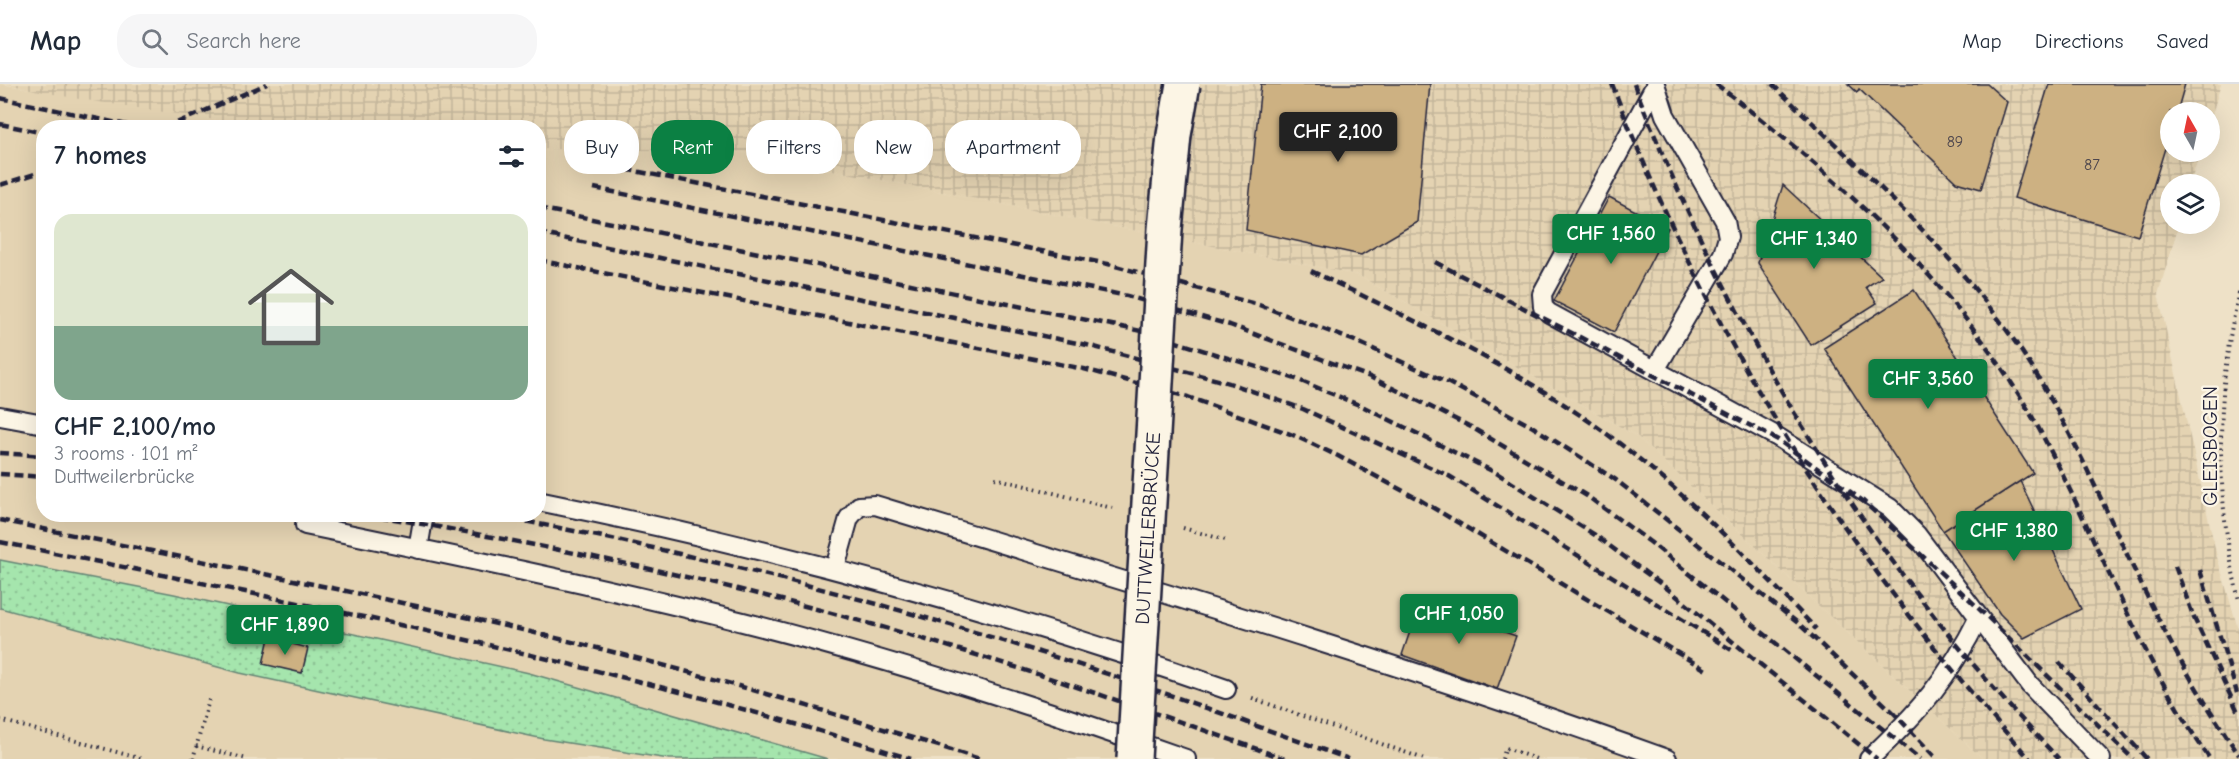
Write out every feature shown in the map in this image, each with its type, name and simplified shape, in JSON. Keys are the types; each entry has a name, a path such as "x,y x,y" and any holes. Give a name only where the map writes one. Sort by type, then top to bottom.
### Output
{"street":[{"name":"DUTTWEILERBRÜCKE","path":"1134,759 1165,229 1174,135 1183,84"}],"lane":[{"path":"1655,85 1541,299 1543,307 1549,313 1776,436 1890,508 1916,534 2030,685 2101,759"},
{"path":"1655,85 1665,115 1725,221 1728,237 1724,254 1656,370"},
{"path":"0,416 36,423"},
{"path":"546,503 684,531 836,568 1067,636 1226,689"},
{"path":"836,568 851,513 859,506 875,505 1194,602 1449,683 1667,759"},
{"path":"306,522 305,525 616,591 846,650 1043,710 1186,759"},
{"path":"418,549 423,522"},
{"path":"1869,759 1936,691 1961,654 1979,617"}],"path":[{"name":"GLEISBOGEN","path":"2239,293 2226,368 2221,459 2227,535 2239,600"},
{"path":"995,478 1113,508"},
{"path":"1226,689 1424,759"},
{"path":"193,759 210,696"},
{"path":"0,720 142,759"},
{"path":"196,746 247,759"},
{"path":"1502,759 1506,748 1536,759"}],"shaded area":[{"path":"0,84 219,120 36,120 36,522 546,522 546,149 564,149 564,174 639,174 639,150 651,150 651,174 734,174 734,151 736,151 746,153 746,174 842,174 842,172 1358,275 1638,437 1983,759 0,759"},
{"path":"6,84 2221,84 2216,102 2160,102 2160,162 2197,162 2193,174 2160,174 2160,234 2176,234 2158,294 2217,557 2239,632 2239,759 1983,759 1638,437 1358,275 842,172 842,120 746,120 746,153 734,151 734,120 651,120 651,150 639,150 639,120 564,120 564,149 546,149 546,120 216,120 73,98"}],"green space":[{"path":"0,560 174,594 529,673 828,759 669,759 544,739 240,673 0,608"}],"building":[{"path":"1261,84 1430,84 1417,222 1361,255 1246,230"},
{"path":"1848,84 1987,84 2007,102 1981,189 1956,182 1859,89 1857,92"},
{"path":"2049,84 2185,84 2180,102 2160,102 2161,162 2138,236 2014,198"},
{"path":"1783,185 1882,277 1866,287 1877,303 1811,345 1758,263"},
{"path":"1609,197 1668,228 1614,332 1554,301"},
{"path":"1914,290 2033,473 1943,531 1824,348"},
{"path":"2020,481 2081,609 2024,638 2000,614 1943,531"},
{"path":"1420,602 1516,636 1497,689 1402,655"},
{"path":"269,638 308,648 302,673 263,664"}],"railway":[{"path":"184,120 267,84"},
{"path":"1612,84 1650,177 1692,267 1738,355 1789,441 1843,525 1902,606 1964,684 2030,759"},
{"path":"1634,84 1672,176 1715,267 1762,356 1813,443 1868,527 1928,608 1991,685 2059,759"},
{"path":"1716,84 1809,159 1853,199 1936,283 1973,329 2008,377 2039,429 2161,680 2210,759"},
{"path":"1772,84 1872,179 1936,244 1995,314 2022,352 2059,413 2172,644 2239,755"},
{"path":"0,98 103,120"},
{"path":"0,124 36,131"},
{"path":"639,172 1108,264 1259,305 1355,341 1447,382 1533,427 1616,480 1798,623 1896,715"},
{"path":"0,185 36,174"},
{"path":"594,188 1127,296 1230,325 1370,377 1471,427 1587,496 1650,542 1920,759"},
{"path":"546,210 1141,331 1296,379 1364,407 1498,474 1595,535 1669,590 1877,759"},
{"path":"546,235 1087,345 1229,383 1303,409 1449,476 1735,652"},
{"path":"546,262 1084,369 1188,397 1293,435 1338,456 1420,500 1708,671"},
{"path":"1435,262 1778,440 1863,501 1969,599 2133,759"},
{"path":"1311,271 1482,356 1548,394 1613,438 1704,515 1816,629"},
{"path":"0,453 36,455"},
{"path":"0,474 36,476"},
{"path":"0,520 379,598 605,650 793,702 980,759"},
{"path":"410,522 594,557 764,595 820,610 938,643 1054,680 1285,759"},
{"path":"528,522 640,545 868,601 1018,645 1125,680 1349,759"},
{"path":"0,542 344,613 572,665 799,725 911,759"},
{"path":"2175,566 2194,618 2239,714"},
{"path":"2200,570 2237,693"},
{"path":"2059,662 2147,759"},
{"path":"1891,710 1937,759"}]}
